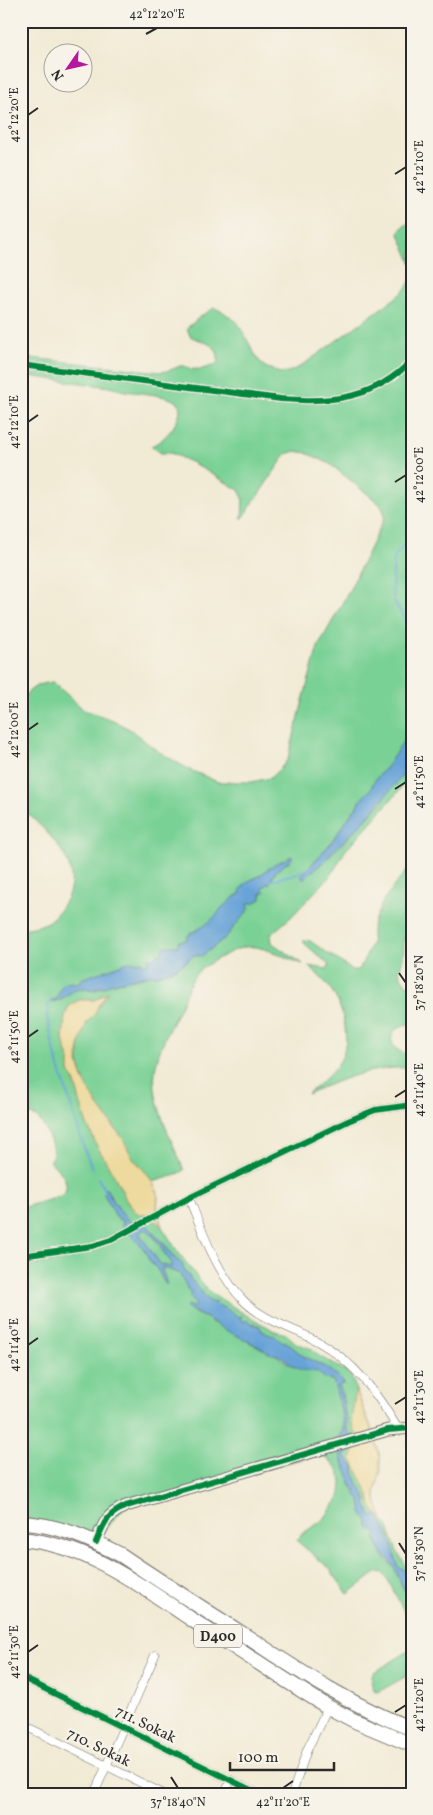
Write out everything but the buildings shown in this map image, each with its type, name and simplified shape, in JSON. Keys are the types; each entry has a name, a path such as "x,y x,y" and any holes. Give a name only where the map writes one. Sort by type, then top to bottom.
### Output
{"highway":[{"path":"21,1523 61,1530 96,1542 121,1555 322,1684 362,1707 412,1729"},
{"name":"D400","path":"21,1539 57,1544 117,1570 328,1707 355,1721 412,1745"}],"street":[{"path":"21,365 272,398 317,402 346,398 376,387 394,376 412,360"},
{"path":"21,1256 92,1246 120,1235 189,1198 364,1114 388,1107 412,1105"},
{"path":"189,1198 212,1252 243,1300 262,1315 317,1341 350,1364 372,1389 393,1430"},
{"path":"96,1542 109,1516 126,1506 335,1445 393,1430 412,1428"},
{"path":"94,1794 155,1655"},
{"name":"711. Sokak","path":"21,1677 259,1794"},
{"path":"292,1794 307,1750 328,1707"},
{"name":"710. Sokak","path":"21,1724 164,1794"},
{"path":"225,1794 231,1780"}],"green space":[{"path":"412,220 412,264 399,234 401,229"},
{"path":"412,276 412,731 330,844 303,874 317,868 346,840 383,801 389,790 412,762 412,773 398,792 345,851 332,874 291,917 271,934 272,943 303,964 267,950 245,947 212,962 200,970 191,981 157,1060 154,1083 161,1114 184,1170 177,1175 152,1182 132,1158 122,1138 86,1086 79,1062 79,1049 85,1026 99,1005 103,994 95,1000 79,1000 69,1006 65,1016 63,1039 69,1059 69,1072 74,1080 86,1122 128,1203 137,1213 146,1215 162,1227 178,1252 207,1290 246,1315 275,1331 286,1334 296,1343 312,1349 319,1356 350,1375 356,1392 351,1420 356,1433 357,1443 351,1458 369,1495 371,1507 387,1525 397,1551 412,1576 412,1581 409,1583 405,1578 406,1573 398,1567 384,1528 377,1517 372,1518 366,1503 367,1499 365,1499 365,1495 356,1482 354,1467 345,1456 351,1448 339,1385 343,1384 343,1382 331,1370 303,1356 286,1342 280,1341 275,1336 262,1331 257,1325 254,1325 255,1323 244,1322 240,1319 242,1316 237,1317 216,1304 215,1301 209,1301 163,1242 154,1234 131,1222 122,1214 106,1188 104,1194 117,1218 123,1221 122,1227 133,1236 147,1253 149,1260 157,1269 164,1282 166,1281 161,1267 181,1274 196,1305 194,1308 186,1306 196,1314 208,1318 211,1322 252,1344 270,1351 293,1366 315,1371 333,1380 342,1418 343,1430 339,1436 341,1459 349,1475 350,1484 360,1500 363,1514 369,1521 368,1527 377,1534 375,1540 377,1545 387,1561 394,1567 402,1586 412,1602 412,1627 382,1572 376,1573 348,1594 329,1568 297,1541 302,1534 324,1519 341,1495 342,1482 339,1472 333,1463 320,1454 126,1506 98,1537 21,1517 21,1208 62,1196 65,1191 66,1181 50,1161 53,1150 45,1128 39,1119 23,1112 26,1093 25,1079 21,1066 21,929 41,925 54,916 63,905 70,891 71,877 68,863 62,851 42,827 21,807 21,701 34,687 53,682 84,710 113,720 131,730 156,750 190,770 218,782 251,782 270,778 288,759 318,647 349,591 384,519 384,512 380,504 330,464 307,453 295,451 286,454 242,519 243,498 239,490 193,463 171,453 161,453 151,446 162,439 173,428 179,414 178,402 161,396 110,387 21,375 21,357 161,372 182,366 192,369 206,368 218,362 216,351 210,344 190,336 187,328 214,308 222,311 238,323 257,358 265,367 280,373 288,372 300,367 394,299 405,289","holes":["286,863 276,871 269,884 263,887 265,891 257,900 248,903 249,909 225,938 208,951 198,956 194,955 187,962 174,969 109,984 96,990 75,989 60,1000 51,1002 56,999 66,982 79,983 80,980 124,964 142,961 143,964 148,964 148,960 153,959 169,947 178,946 186,940 190,933 217,916 224,906 227,906 235,896 240,894 247,882 274,865"]},
{"path":"412,864 412,915 405,930 403,958 399,972 406,984 412,986 412,1022 395,1030 392,1040 398,1050 412,1056 412,1068 371,1071 332,1083 307,1094 321,1083 337,1066 344,1053 346,1034 342,1014 335,995 325,982 308,966 326,969 329,967 328,964 304,943 304,940 310,941 352,970 359,970 372,943 374,921 384,899"},
{"path":"146,1229 172,1263 171,1267 160,1264 139,1233"},
{"path":"412,1649 412,1673 376,1692 372,1683 373,1673"}],"sand":[{"path":"108,992 95,1014 87,1022 79,1046 78,1062 83,1079 97,1104 123,1139 132,1157 149,1176 158,1193 157,1210 162,1227 151,1218 137,1213 128,1203 86,1122 74,1080 69,1072 69,1059 63,1039 65,1016 69,1006 79,1000 95,1000"},
{"path":"356,1390 380,1456 380,1474 375,1491 377,1504 383,1519 371,1507 369,1495 351,1458 357,1445 356,1433 351,1420"}],"water":[{"path":"412,731 412,762 406,772 362,823 326,860 303,879 301,877 303,874 330,844"},
{"path":"292,856 292,859 276,871 269,883 263,887 265,891 261,894 261,899 254,903 248,903 249,909 225,938 202,956 194,955 179,966 160,974 109,984 94,990 87,988 76,990 51,1002 56,999 61,987 66,982 79,983 81,979 132,961 135,963 142,961 143,964 148,964 149,957 153,959 161,953 165,946 178,946 179,941 186,940 190,933 208,923 222,907 240,894 241,889 247,882 275,864"},
{"path":"105,1188 123,1215 131,1222 145,1224 150,1228 173,1257 182,1264 186,1273 209,1301 215,1301 216,1304 231,1311 238,1317 242,1316 240,1319 244,1322 247,1320 251,1324 259,1325 262,1331 275,1336 280,1341 286,1342 303,1356 331,1370 343,1382 343,1384 339,1385 347,1423 346,1430 351,1435 353,1444 353,1447 345,1456 354,1467 358,1485 367,1499 366,1503 371,1516 377,1516 388,1534 398,1567 406,1571 407,1582 412,1581 412,1602 394,1567 379,1548 376,1539 377,1534 368,1527 368,1521 362,1513 360,1500 355,1494 355,1489 350,1484 349,1475 341,1459 338,1437 343,1431 342,1421 333,1381 326,1379 316,1371 297,1368 281,1356 268,1353 187,1307 187,1305 194,1307 196,1305 190,1297 191,1294 181,1274 161,1268 166,1285 157,1269 149,1260 147,1253 133,1236 122,1227 123,1221 117,1218 104,1194","holes":["146,1229 162,1246 162,1250 172,1263 171,1267 160,1264 139,1233"]}],"waterway":[{"path":"412,528 406,543 394,558 392,588 395,603 412,631"},
{"path":"270,881 304,871 310,867"},
{"path":"51,1001 48,1004 47,1017 55,1054 86,1154 93,1170"},
{"path":"98,1178 105,1191"}],"cycle path":[{"path":"21,365 281,399 318,400 352,396 368,391 398,373 412,360"},
{"path":"21,1256 92,1246 111,1240 189,1198 348,1121 375,1110 412,1105"},
{"path":"96,1542 106,1520 126,1506 388,1430 412,1428"},
{"path":"21,1677 259,1794"}]}
